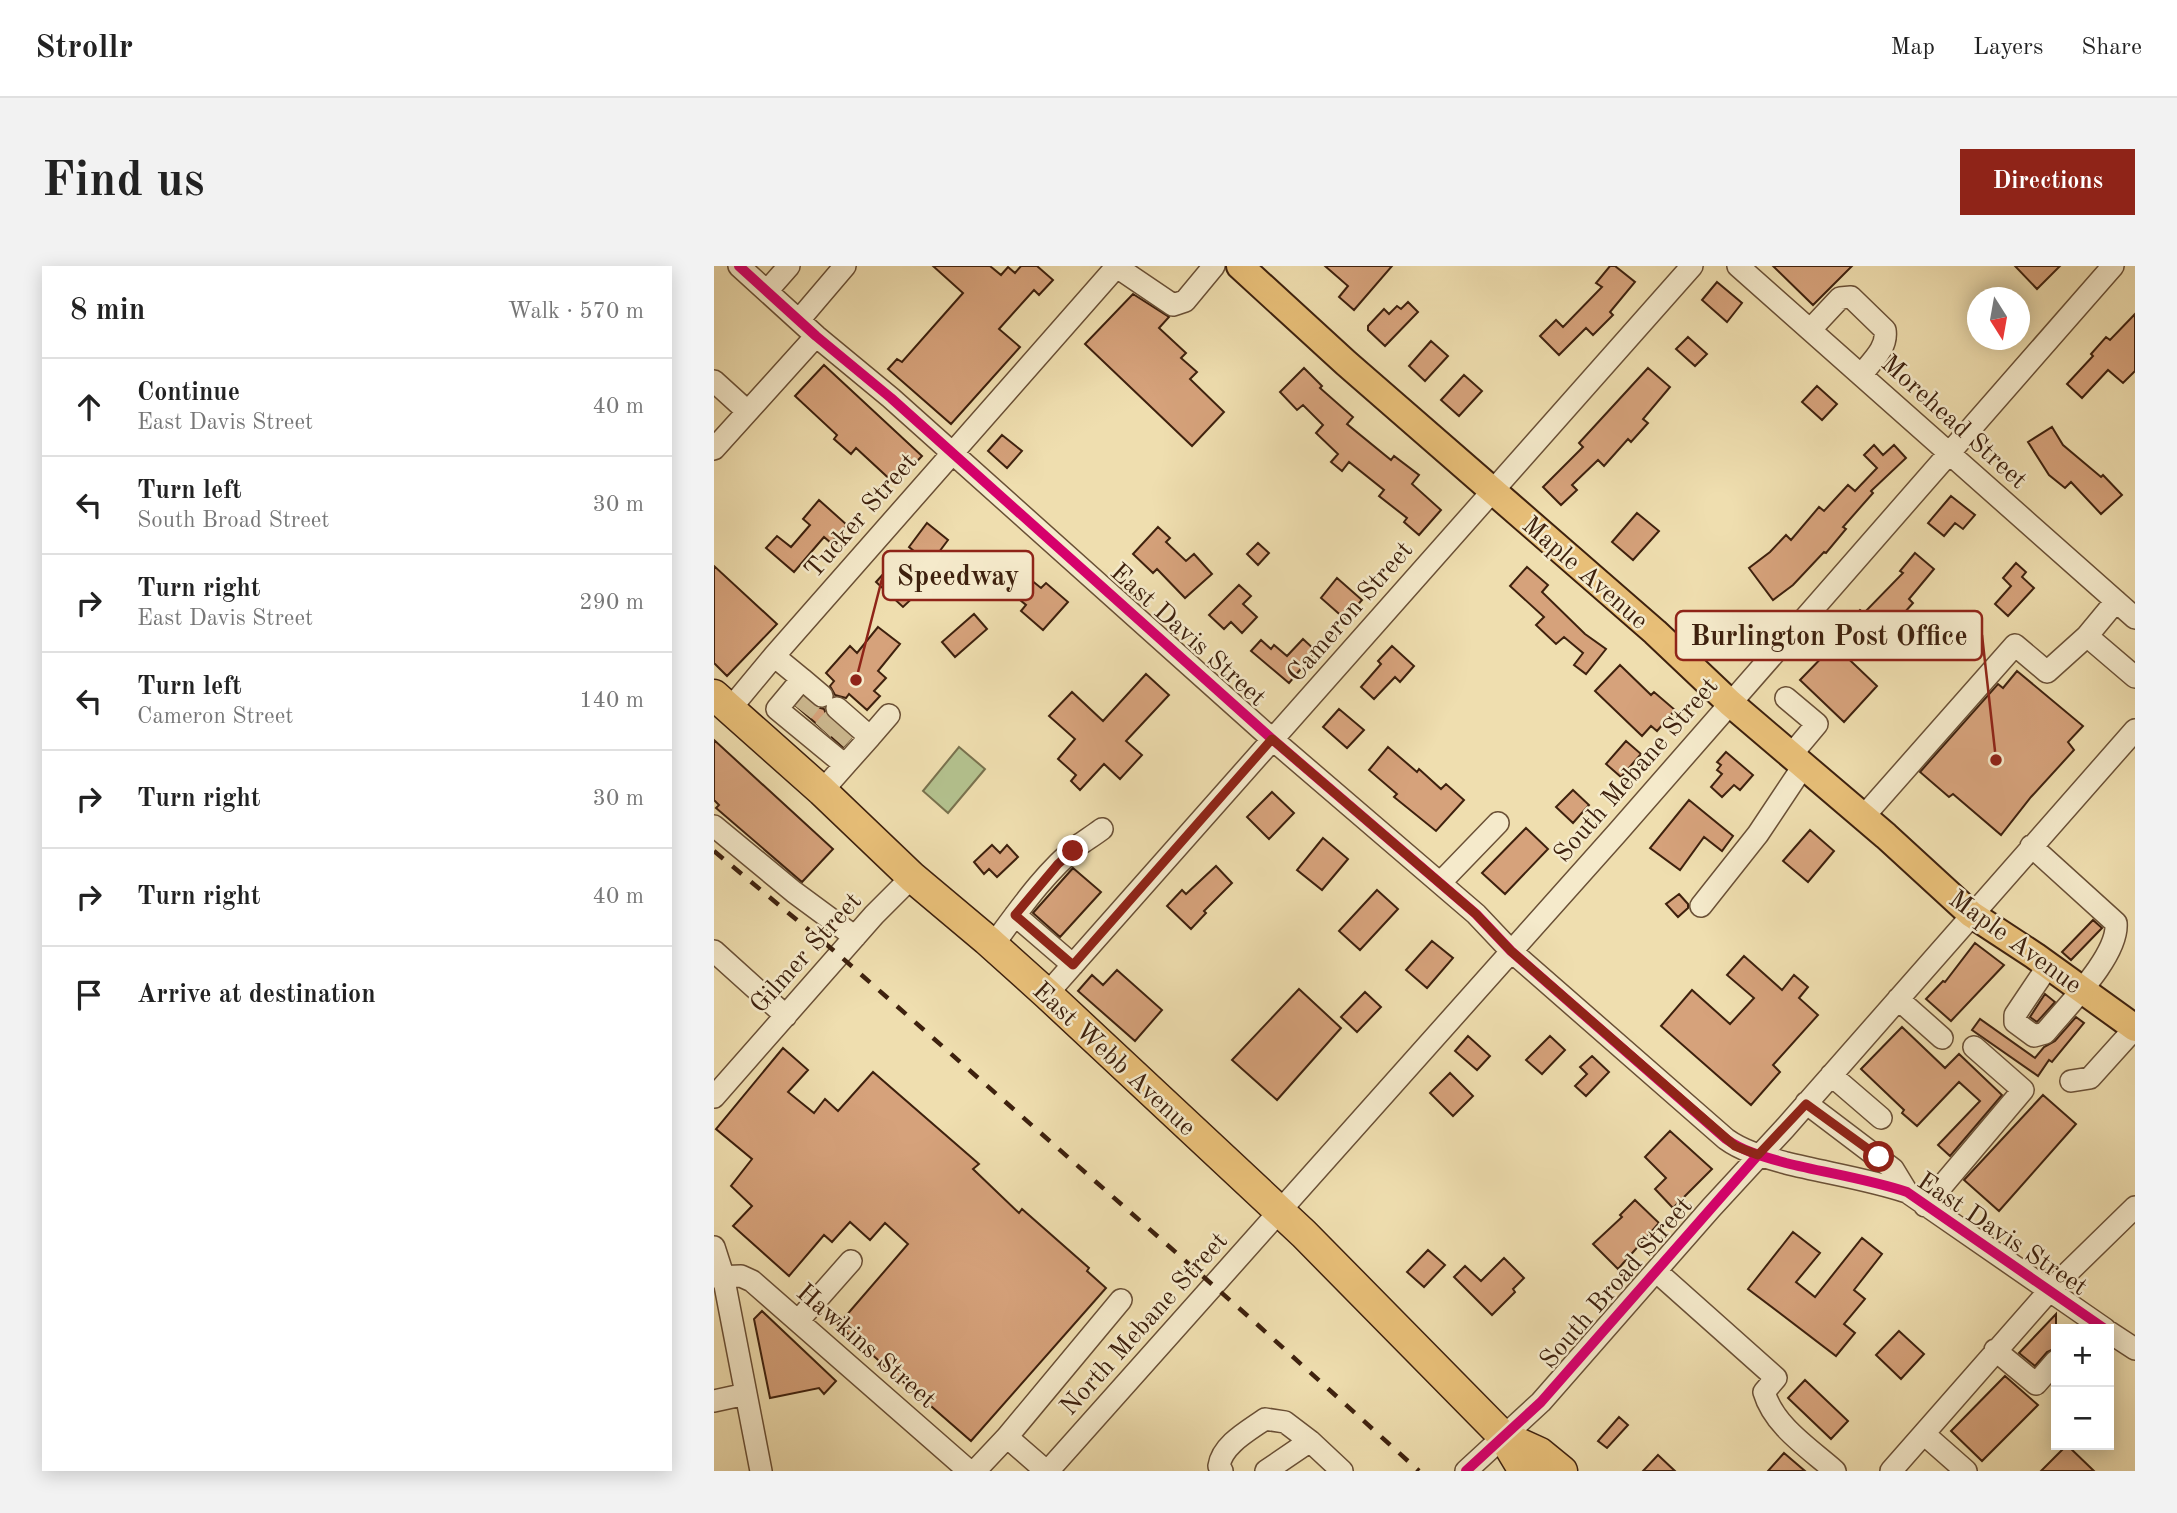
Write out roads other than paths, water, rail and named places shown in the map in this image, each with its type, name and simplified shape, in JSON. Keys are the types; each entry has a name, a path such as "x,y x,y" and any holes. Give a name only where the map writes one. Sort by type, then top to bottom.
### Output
{"highway":[{"name":"East Webb Avenue","path":"722,702 822,791 912,877 1047,994 1280,1213 1503,1436 1524,1471"},
{"name":"East Webb Avenue","path":"1503,1436 1540,1453 1562,1471"}],"main road":[{"name":"Maple Avenue","path":"1240,266 1655,632 1730,703 1864,816 1971,914 2135,1028"}],"street":[{"name":"East Davis Street","path":"739,266 816,336 891,398 1272,739 1441,883 1476,914 1511,951 1726,1139 1735,1146 1758,1155 1907,1192"},
{"path":"767,291 789,266"},
{"path":"799,320 845,266"},
{"path":"1117,266 1173,305 1185,301 1214,266"},
{"name":"Tucker Street","path":"722,702 774,656 1117,266"},
{"name":"Cameron Street","path":"1047,994 1692,266"},
{"name":"Morehead Street","path":"1738,266 2135,618"},
{"name":"South Mebane Street","path":"1280,1213 2112,266"},
{"path":"1811,329 1840,298 1851,297 1885,330 1886,335 1878,355 1861,374"},
{"path":"714,449 816,336"},
{"path":"714,381 747,411"},
{"path":"1864,816 2015,645 2047,672 2087,636 2116,601"},
{"path":"2087,636 2135,677"},
{"path":"774,656 824,717 845,765"},
{"path":"1701,906 1758,834 1816,724 1786,698"},
{"path":"822,791 889,715"},
{"path":"824,717 870,737"},
{"name":"South Broad Street","path":"1466,1471 1541,1402 2135,730"},
{"path":"1441,883 1498,823"},
{"path":"714,826 794,892 855,937"},
{"path":"993,945 1058,864 1081,843 1101,830"},
{"path":"2031,846 2116,923 2112,943 2101,964 2045,1033 2034,1036 2015,1022 2015,1015 2048,966"},
{"name":"Gilmer Street","path":"714,1097 855,937 912,877"},
{"path":"1015,915 1073,965"},
{"path":"714,951 786,1016"},
{"path":"1898,999 1942,1038"},
{"path":"2071,1081 2090,1078 2135,1028"},
{"path":"1925,1206 2023,1090 1974,1047"},
{"path":"1831,1075 1881,1118"},
{"name":"East Davis Street","path":"1806,1104 1893,1169 1907,1192 1925,1206 2096,1324"},
{"path":"1891,1471 2049,1290 2135,1208"},
{"name":"North Mebane Street","path":"1047,1471 1280,1213"},
{"path":"714,1247 761,1471"},
{"path":"797,1321 851,1261"},
{"path":"1657,1272 1776,1378 1764,1392 1769,1407 1776,1418 1835,1471"},
{"name":"Hawkins Street","path":"718,1276 741,1276 752,1281 969,1471"},
{"path":"975,1471 1007,1437 1121,1300"},
{"name":"East Davis Street","path":"2114,1336 2135,1349"},
{"path":"1995,1350 2036,1384 2051,1367"},
{"path":"714,1401 746,1395"},
{"path":"1222,1471 1219,1466 1220,1456 1265,1419 1285,1422 1342,1471"},
{"path":"1924,1434 1957,1468"},
{"path":"1007,1437 1047,1471"},
{"path":"1266,1471 1310,1441"}],"tunnel":[{"path":"803,712 813,699"},
{"path":"823,730 834,718"},
{"path":"836,740 846,729"}],"railway":[{"path":"714,851 839,955 1419,1471"}],"place":[{"name":"Speedway","path":"856,680"},
{"name":"Burlington Post Office","path":"1996,760"}]}
